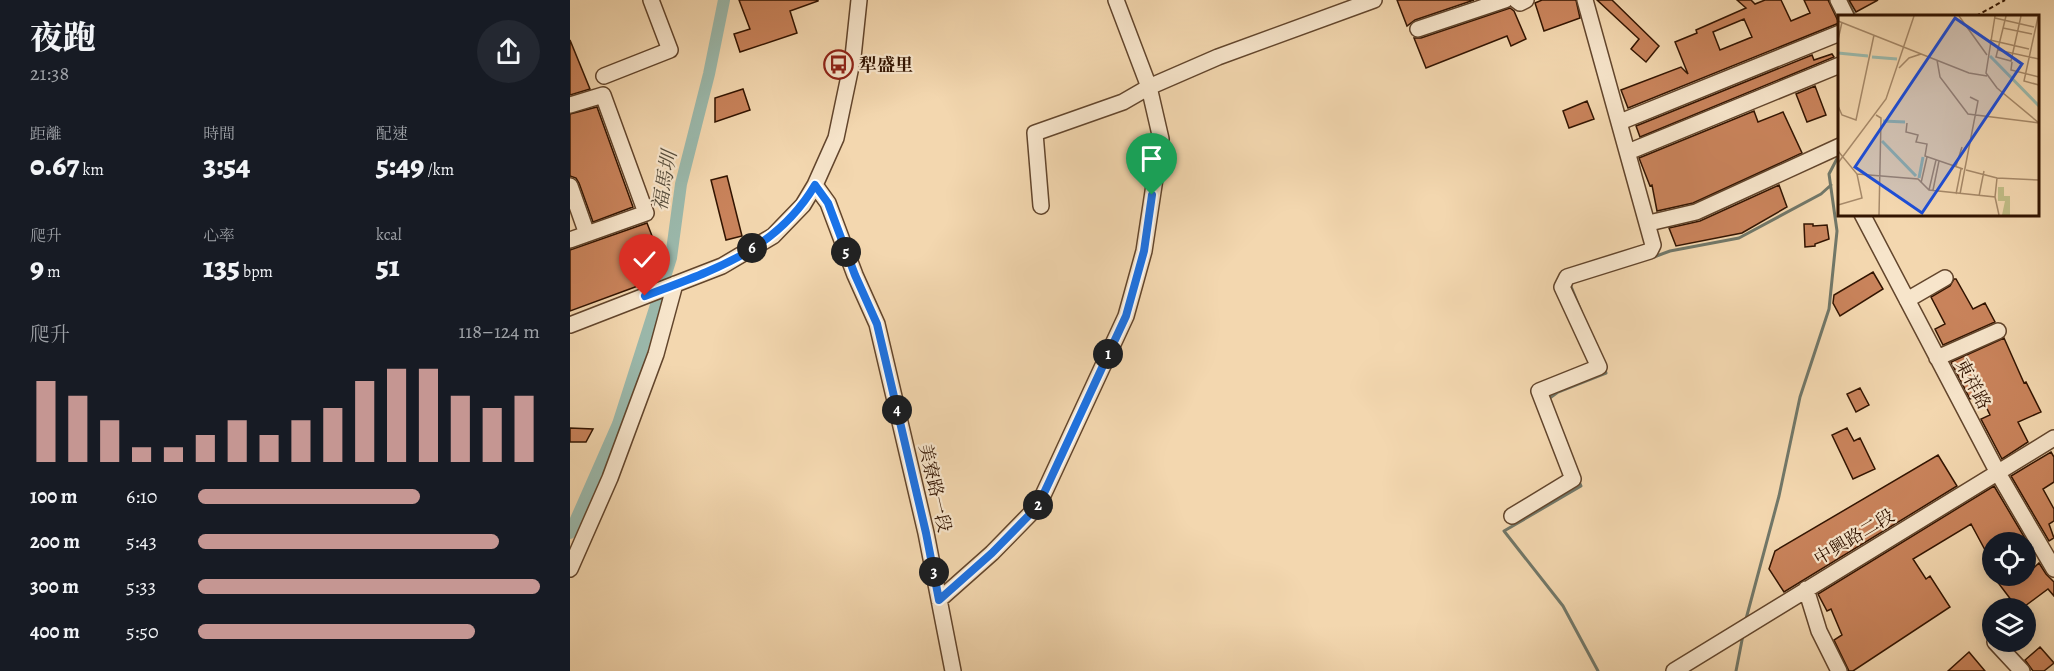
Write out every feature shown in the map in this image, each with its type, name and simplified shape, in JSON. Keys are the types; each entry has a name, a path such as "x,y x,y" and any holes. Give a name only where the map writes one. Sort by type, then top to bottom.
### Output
{"street":[{"path":"604,76 670,50 651,0"},
{"path":"570,325 722,266 773,236 803,205 815,185 836,138 853,57 859,0"},
{"path":"939,600 992,553 1038,506 1126,316 1144,251 1161,140 1149,87 1116,0"},
{"path":"1041,206 1035,133 1123,102 1149,87 1218,57 1374,0"},
{"path":"1418,28 1505,0"},
{"path":"1516,0 1520,3 1526,0"},
{"path":"1512,516 1574,479 1539,392 1599,367 1562,287 1563,282 1567,277 1650,251 1653,245 1585,0"},
{"path":"1838,0 1846,15"},
{"path":"1620,122 1838,33"},
{"path":"1628,152 1838,65"},
{"path":"570,105 603,95 646,213 570,240"},
{"path":"1649,224 1696,212 1838,146"},
{"name":"美寮路一段","path":"815,185 828,203 855,275 877,324 926,533 953,671"},
{"path":"570,186 587,234"},
{"name":"東祥路","path":"1863,216 1911,298 1937,358 1998,472 2054,569"},
{"path":"1911,298 1945,278"},
{"path":"570,569 610,478 656,354 675,284"},
{"path":"1937,358 1998,331"},
{"name":"中興路二段","path":"1674,671 2054,438"},
{"path":"1806,589 1819,631 1839,671"},
{"path":"2004,652 2022,671"}],"path":[{"path":"1978,15 2005,0"}],"building":[{"path":"739,0 818,1 790,11 797,33 740,52 734,34 750,29"},
{"path":"1397,0 1474,0 1415,20 1407,26"},
{"path":"1542,0 1576,0 1580,18 1544,31 1535,3"},
{"path":"1597,0 1612,0 1659,46 1646,62 1631,49 1639,39"},
{"path":"1737,0 1751,0 1755,4 1765,0 1781,0 1791,21 1810,13 1804,0 1828,0 1838,21 1838,23 1628,108 1621,90 1681,67 1688,74 1675,42 1697,33 1696,30 1746,8","holes":["1744,19 1752,37 1720,50 1713,32"]},
{"path":"1849,0 1878,0 1856,12"},
{"path":"1510,8 1514,11 1526,39 1511,46 1507,36 1426,68 1414,38 1421,38"},
{"path":"570,40 590,89 570,95"},
{"path":"1832,54 1834,57 1640,137 1636,126 1812,55 1814,60"},
{"path":"1815,86 1826,115 1807,122 1796,94"},
{"path":"743,89 750,110 715,122 715,98"},
{"path":"1587,101 1594,119 1569,128 1563,111"},
{"path":"597,107 633,207 593,222 579,183 576,178 570,176 570,114"},
{"path":"1754,111 1758,122 1783,112 1802,153 1693,203 1657,211 1652,185 1650,186 1639,158"},
{"path":"727,176 742,236 726,240 711,180"},
{"path":"1779,185 1787,207 1742,233 1676,246 1669,228 1700,221"},
{"path":"647,223 654,241 633,249 646,283 570,311 570,250"},
{"path":"1804,224 1827,225 1829,239 1815,246 1805,247"},
{"path":"1873,272 1883,289 1840,316 1833,303 1834,295"},
{"path":"1954,279 1973,309 1985,303 1995,322 1943,345 1935,329 1945,324 1931,297 1950,286"},
{"path":"2004,338 2024,383 2026,382 2041,412 2018,422 2028,442 2002,459 1981,419 1990,415 1980,394 1970,399 1951,362"},
{"path":"1860,388 1869,405 1856,412 1847,394"},
{"path":"570,428 593,429 586,442 570,442"},
{"path":"1847,428 1854,441 1860,438 1875,469 1853,479 1832,435"},
{"path":"2051,452 2054,457 2054,482 2043,489 2054,509 2054,521 2049,524 2054,538 2049,541 2011,476"},
{"path":"1938,455 1957,486 1784,592 1769,569 1775,551"},
{"path":"1994,486 2021,532 1982,532 1982,544 1971,524 1913,559 1926,579 1930,576 1950,607 1853,671 1849,671 1834,640 1842,635 1831,609 1827,611 1818,594"},
{"path":"2039,563 2054,582 2054,596 2048,589 2036,598 2010,598 2001,586 2036,586 2036,566"},
{"path":"2040,647 2054,663 2044,671 2033,671 2025,660"},
{"path":"1969,652 1985,671 1948,671"}],"waterway":[{"name":"福馬圳","path":"570,533 618,424 671,258 681,184 709,74 724,0"},
{"path":"1847,0 1854,15"},
{"path":"1746,619 1779,496 1800,397 1829,309 1837,231 1829,174 1838,157"},
{"path":"1654,257 1670,251 1739,238 1821,194 1831,185"},
{"path":"1570,284 1581,311"},
{"path":"1547,400 1558,392 1606,373 1605,370"},
{"path":"1578,479 1581,486 1504,531 1563,606 1598,671"},
{"path":"1736,671 1743,635"}],"place":[{"name":"犁盛里","path":"838,65"}],"route":[{"path":"645,296 722,266 773,236 803,205 815,185 828,203 855,275 877,324 926,533 939,600 1004,542 1038,506 1126,316 1144,251 1152,195"}]}
